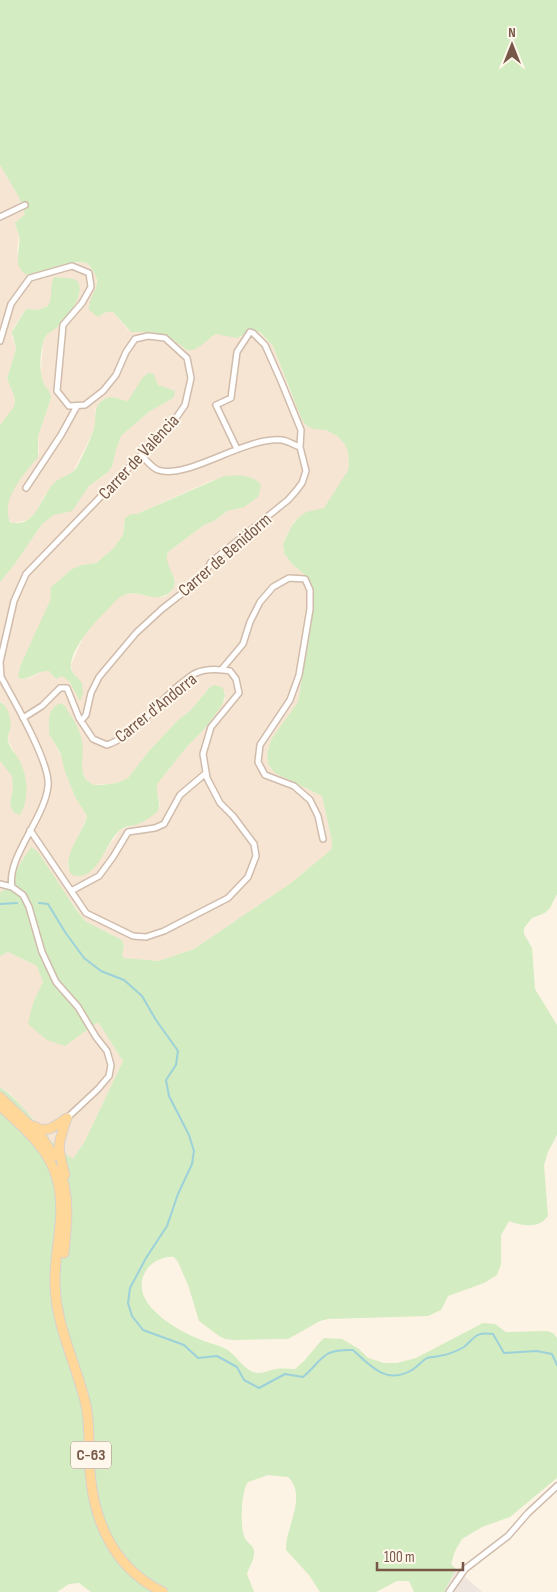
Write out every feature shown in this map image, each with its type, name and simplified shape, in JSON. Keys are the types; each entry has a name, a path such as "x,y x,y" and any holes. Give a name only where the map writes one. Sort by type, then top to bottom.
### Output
{"main road":[{"name":"C-63","path":"0,1096 7,1099 46,1136 60,1170 68,1199"},
{"name":"C-63","path":"0,1102 46,1136 51,1156 60,1176 64,1199 55,1285 58,1316 88,1416 90,1470 97,1516 106,1537 128,1566 145,1581 163,1592"},
{"name":"C-63","path":"0,1106 22,1126 50,1161 58,1180 62,1212"},
{"path":"46,1136 67,1118"},
{"path":"46,1136 52,1145 60,1137 67,1118"},
{"path":"46,1136 60,1137"},
{"name":"C-63","path":"56,1295 67,1224 69,1192 58,1150 60,1137"}],"street":[{"path":"0,217 25,205"},
{"path":"0,341 11,304 30,278 72,266 89,273 91,287 82,303 63,325 60,357 57,391 70,406 77,406 61,435 26,488"},
{"name":"Carrer de Benidorm","path":"81,721 86,715 91,693 99,676 136,633 162,609 203,577 211,562 288,500 302,483 306,471 300,447 301,430 282,381 265,345 253,332 250,332 245,338 237,352 231,398 216,406 237,449"},
{"name":"Carrer de València","path":"12,887 10,877 30,830 42,808 49,785 42,758 1,677 0,662 14,601 26,574 169,428 186,405 191,378 187,358 166,338 148,336 135,339 126,352 116,375 103,391 85,405 77,406"},
{"path":"141,455 157,470 174,471 264,441 283,440 300,447"},
{"path":"221,670 243,644 250,622 260,602 273,587 289,578 305,579 310,590 310,609 299,675 290,700 260,745 258,762 265,774 294,786 310,800 318,816 322,839"},
{"name":"Carrer d'Andorra","path":"23,718 42,706 60,688 67,688 81,721 93,739 106,745 119,740 143,722 173,690 196,673 215,668 230,671 236,679 239,693 211,727 204,754 206,773 220,803 234,816 254,844 256,856 248,877 228,898 189,919 146,938 133,936 86,913 30,830"},
{"path":"71,891 99,876 128,832 155,828 164,824 180,795 206,773"},
{"path":"0,884 12,887 23,895 29,907 42,952 56,982 78,1007 107,1051 111,1065 109,1076 67,1118"},
{"path":"449,1592 465,1568 508,1536 528,1513 557,1486"}],"shaded area":[{"path":"0,165 19,197 25,214 17,221 15,226 19,235 17,251 20,268 24,273 34,274 51,267 69,263 87,263 96,275 97,286 90,301 98,317 106,312 113,312 128,330 159,333 172,339 187,350 202,344 216,334 241,337 250,332 259,332 273,346 290,391 307,426 326,430 337,436 344,443 348,452 349,467 330,502 324,509 306,512 297,519 284,541 283,550 292,564 304,574 311,586 307,648 298,702 272,738 267,753 268,764 275,773 322,796 332,849 291,883 194,949 159,961 124,958 122,955 124,946 122,940 85,921 31,847 2,893 0,891 0,761 12,776 13,789 11,798 22,811 26,795 26,782 22,767 8,740 10,727 8,712 3,703 0,702 0,582 42,524 54,515 75,506 89,486 105,475 112,466 121,436 150,411 174,397 172,390 161,387 146,375 128,402 114,397 104,399 95,410 95,426 73,472 55,483 44,496 37,512 27,520 14,523 8,519 4,511 4,504 14,484 33,463 39,453 38,436 51,398 43,384 41,374 43,343 48,332 63,323 75,280 55,277 52,297 48,306 38,310 26,309 13,329 12,337 16,349 7,379 13,391 15,404 12,412 0,426","holes":["227,476 227,511 214,521 204,525 168,552 166,556 167,564 175,579 175,584 171,591 165,597 145,596 136,593 120,596 84,636 71,665 76,676 80,700 69,681 62,675 56,679 49,671 44,671 30,678 20,679 18,676 21,664 47,612 51,587 72,569 96,563 113,549 123,535 124,522 131,514 137,514 210,481","210,687 225,693 225,700 207,726 185,749 158,783 156,790 160,804 158,811 140,823 120,830 93,869 72,875 68,868 68,861 87,816 75,797 64,769 62,757 49,734 49,719 53,708 78,728 82,741 82,770 86,780 94,785 117,783 128,778 149,751 178,720 190,711"]},
{"path":"8,952 37,966 43,982 33,1003 65,1046 98,1022 123,1061 85,1141 73,1159 60,1151 11,1094 0,1087 0,956"},
{"path":"456,1569 482,1592 444,1592"}],"green space":[{"path":"0,0 557,0 557,894 550,908 545,913 532,918 524,928 524,934 532,948 535,989 557,1025 557,1135 544,1165 548,1216 535,1225 525,1225 509,1221 501,1235 501,1264 497,1275 484,1283 448,1296 441,1310 428,1316 328,1319 320,1321 288,1339 233,1340 219,1336 199,1321 188,1285 174,1257 163,1258 152,1264 147,1269 142,1281 142,1292 147,1303 166,1321 189,1334 224,1348 232,1353 245,1367 256,1373 278,1369 295,1369 324,1338 342,1339 359,1349 368,1358 384,1363 397,1363 416,1358 483,1323 495,1324 506,1332 547,1331 553,1333 557,1338 557,1478 510,1517 482,1527 462,1539 455,1551 451,1564 456,1569 444,1592 414,1592 409,1581 397,1581 376,1592 320,1592 309,1575 286,1550 296,1503 294,1485 288,1477 268,1475 248,1482 243,1500 243,1531 245,1538 254,1551 253,1560 247,1574 254,1592 91,1592 79,1583 69,1584 57,1592 0,1592 0,1087 19,1104 62,1152 73,1159 85,1141 123,1061 98,1022 65,1046 47,1040 28,1024 33,1003 43,982 37,966 8,952 0,956 0,891 2,892 31,847 38,852 85,921 122,940 124,946 122,955 124,958 159,961 194,949 291,883 332,849 322,796 275,773 268,764 267,753 272,738 298,702 307,648 311,586 304,574 292,564 284,553 283,544 297,519 306,512 324,508 349,467 348,452 344,443 337,436 326,430 307,426 302,420 273,346 260,332 250,332 237,338 216,334 199,347 187,350 172,339 154,332 131,332 113,312 106,312 98,317 89,310 91,297 97,283 93,271 87,263 65,264 29,275 20,268 18,257 20,240 15,223 25,214 19,197 0,165"},
{"path":"54,277 69,278 77,281 80,290 76,302 66,319 44,339 41,373 51,398 38,436 38,457 15,487 8,504 10,522 19,523 26,521 37,510 55,482 77,467 95,424 97,406 103,400 112,397 128,401 143,377 149,373 153,373 158,385 175,391 174,397 150,411 121,436 112,466 108,472 89,486 72,511 54,515 42,524 0,582 0,426 15,401 7,379 16,349 12,332 26,309 38,310 48,306 51,299"},
{"path":"224,476 249,477 258,481 261,485 258,497 244,507 227,511 214,521 204,525 168,552 168,562 175,582 171,591 159,597 130,593 122,596 91,627 74,652 72,660 71,668 74,675 82,683 83,693 80,701 69,681 62,676 56,679 49,671 20,679 18,676 21,664 50,601 51,587 72,569 96,563 113,549 123,535 125,518 131,514 137,514"},
{"path":"215,685 223,688 225,696 222,705 207,726 185,749 158,783 158,811 141,823 120,830 95,867 88,873 81,876 72,875 68,861 87,816 75,797 64,769 61,754 49,734 51,711 61,703 77,727 83,746 82,770 86,780 94,785 117,783 128,778 149,751 178,720 190,711 210,687"},
{"path":"0,702 5,706 10,718 9,743 18,758 26,779 25,801 20,815 13,812 10,803 13,789 12,776 0,761"}],"waterway":[{"path":"0,904 17,903"},
{"path":"39,903 48,904 84,958 101,971 124,980 142,996 178,1051 176,1065 166,1080 169,1096 189,1135 194,1151 192,1164 178,1194 167,1226 146,1258 130,1288 128,1303 132,1316 143,1330 184,1345 198,1358 217,1356 237,1367 244,1380 259,1388 285,1374 303,1377 324,1356 343,1350 353,1350 373,1368 387,1375 395,1376 414,1369 427,1358 445,1355 464,1347 476,1336 482,1334 493,1334 504,1353 537,1351 552,1354 557,1365"}]}
